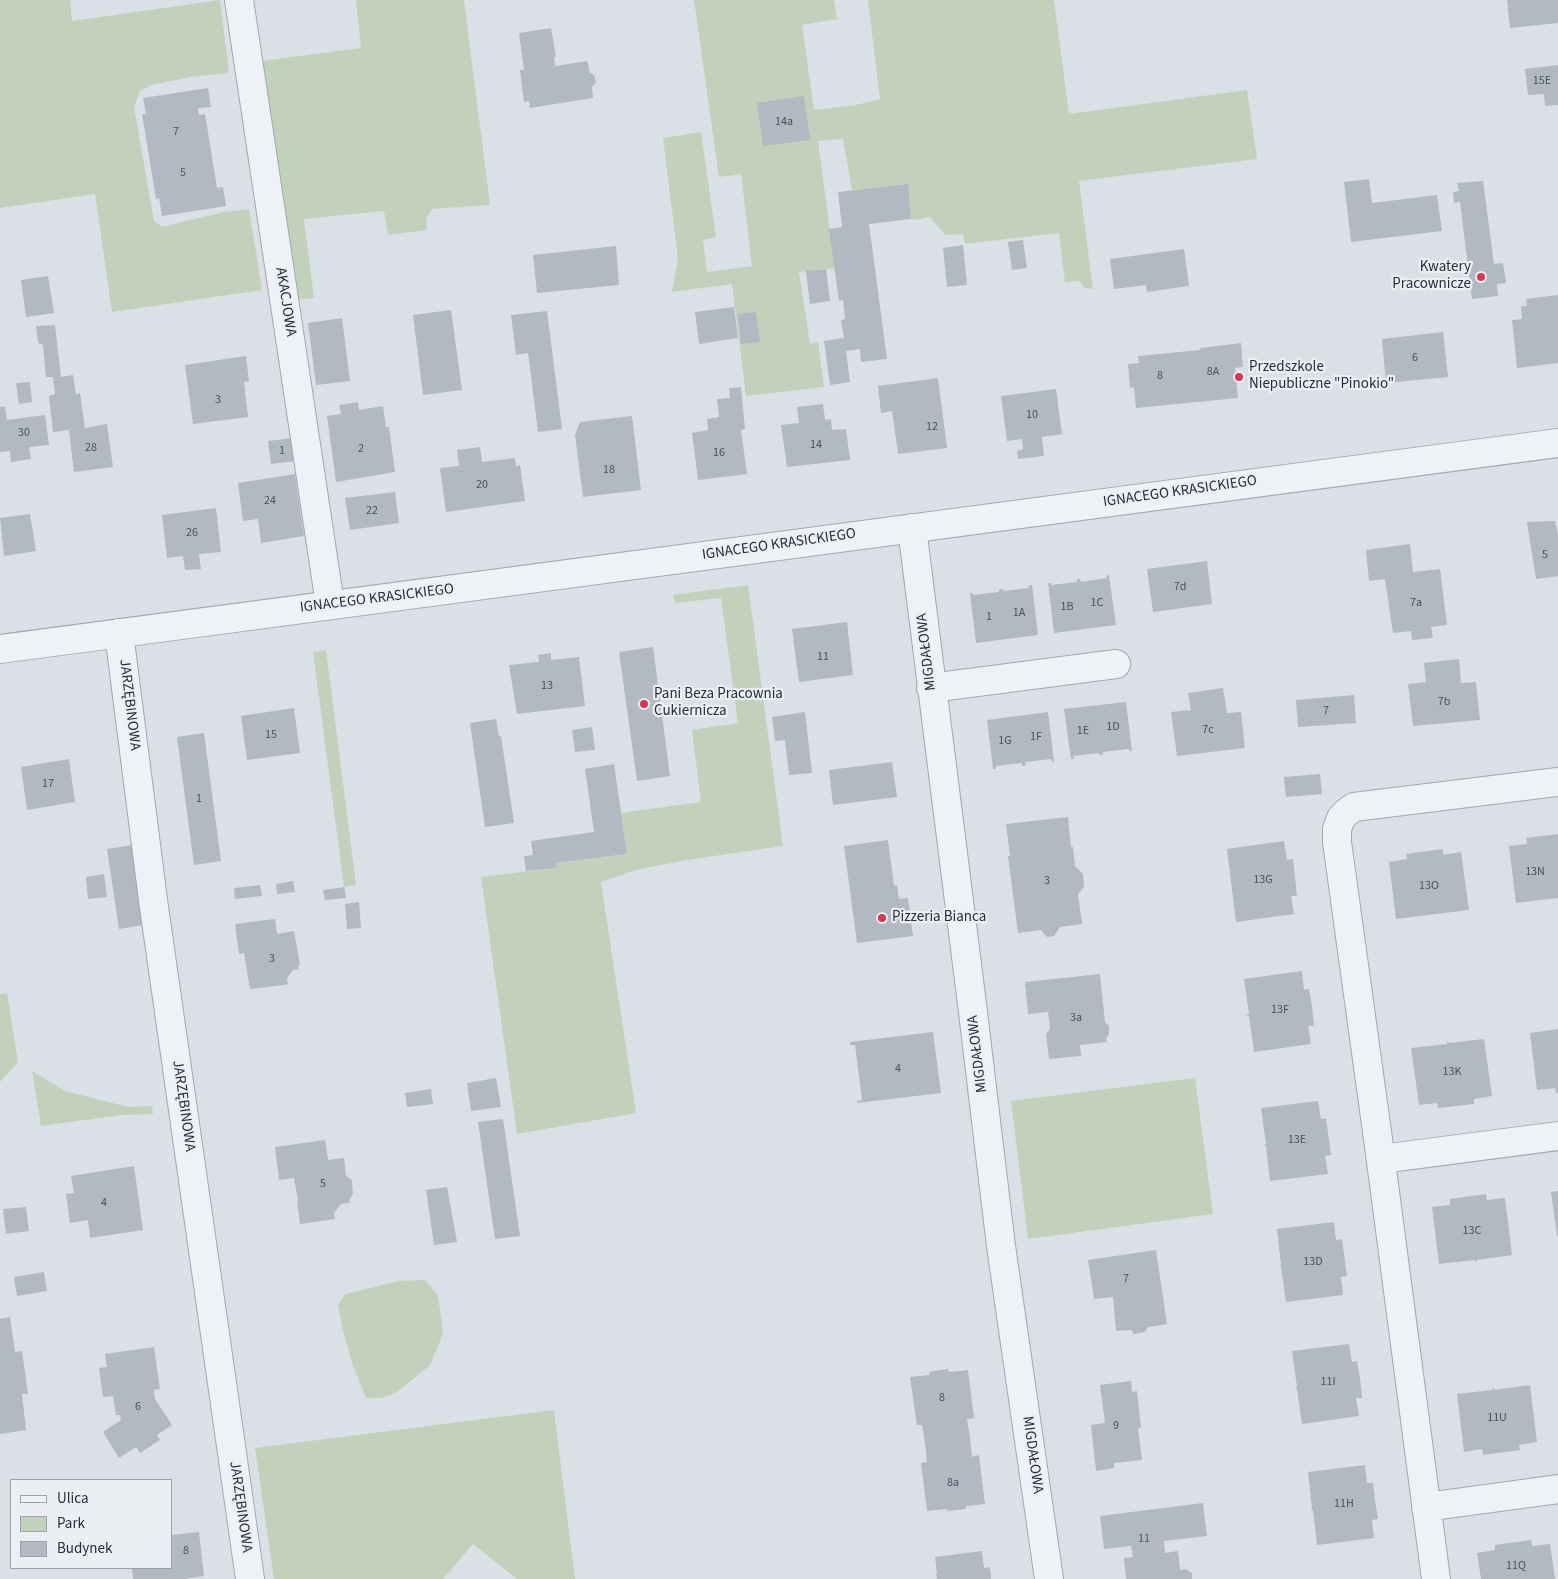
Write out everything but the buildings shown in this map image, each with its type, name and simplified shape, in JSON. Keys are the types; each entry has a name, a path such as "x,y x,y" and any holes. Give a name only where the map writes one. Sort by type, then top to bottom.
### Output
{"street":[{"name":"AKACJOWA","path":"239,0 330,604"},
{"name":"IGNACEGO KRASICKIEGO","path":"0,649 1558,443"},
{"name":"MIGDAŁOWA","path":"912,528 1001,1246 1049,1579"},
{"name":"JARZĘBINOWA","path":"119,633 158,934 250,1579"},
{"path":"931,688 1116,664"},
{"path":"1436,1579 1337,842 1337,829 1341,818 1354,807 1558,782"},
{"path":"1381,1160 1558,1136"},
{"path":"1426,1507 1558,1489"}],"green space":[{"path":"0,0 70,0 72,21 220,0 229,73 191,77 151,85 140,91 134,107 154,221 162,227 224,212 249,209 262,290 112,312 95,194 0,208"},
{"path":"356,0 464,0 490,205 432,209 426,219 427,230 388,235 384,211 304,219 314,298 295,300 261,61 361,48"},
{"path":"694,0 834,0 837,19 802,25 814,110 856,105 880,99 868,0 1054,0 1069,114 1247,90 1257,159 1079,181 1093,289 1085,288 1079,281 1065,282 1059,233 965,244 963,234 945,235 930,217 916,220 911,219 907,185 852,190 843,139 818,141 835,268 799,272 810,344 818,342 824,387 746,396 732,284 672,292 678,258 663,138 701,132 716,237 703,240 707,272 752,266 741,174 719,177"},
{"path":"748,585 783,846 687,860 636,870 601,882 636,1113 517,1134 481,877 555,868 555,863 627,854 621,813 701,802 692,730 738,723 721,598 675,603 673,595"},
{"path":"326,650 356,885 344,887 313,652"},
{"path":"7,993 18,1062 0,1082 0,994"},
{"path":"32,1071 65,1091 128,1107 152,1106 153,1114 122,1115 41,1126"},
{"path":"1195,1078 1213,1214 1028,1239 1011,1101"},
{"path":"425,1280 438,1295 443,1334 430,1365 397,1392 382,1398 366,1398 353,1366 338,1305 345,1294 398,1281"},
{"path":"554,1410 575,1579 517,1579 473,1544 443,1579 274,1579 255,1448"}],"place":[{"name":"Kwatery Pracownicze","path":"1481,277"},
{"name":"Przedszkole Niepubliczne \"Pinokio\"","path":"1239,377"},
{"name":"Pani Beza Pracownia Cukiernicza","path":"644,704"},
{"name":"Pizzeria Bianca","path":"882,918"}]}
